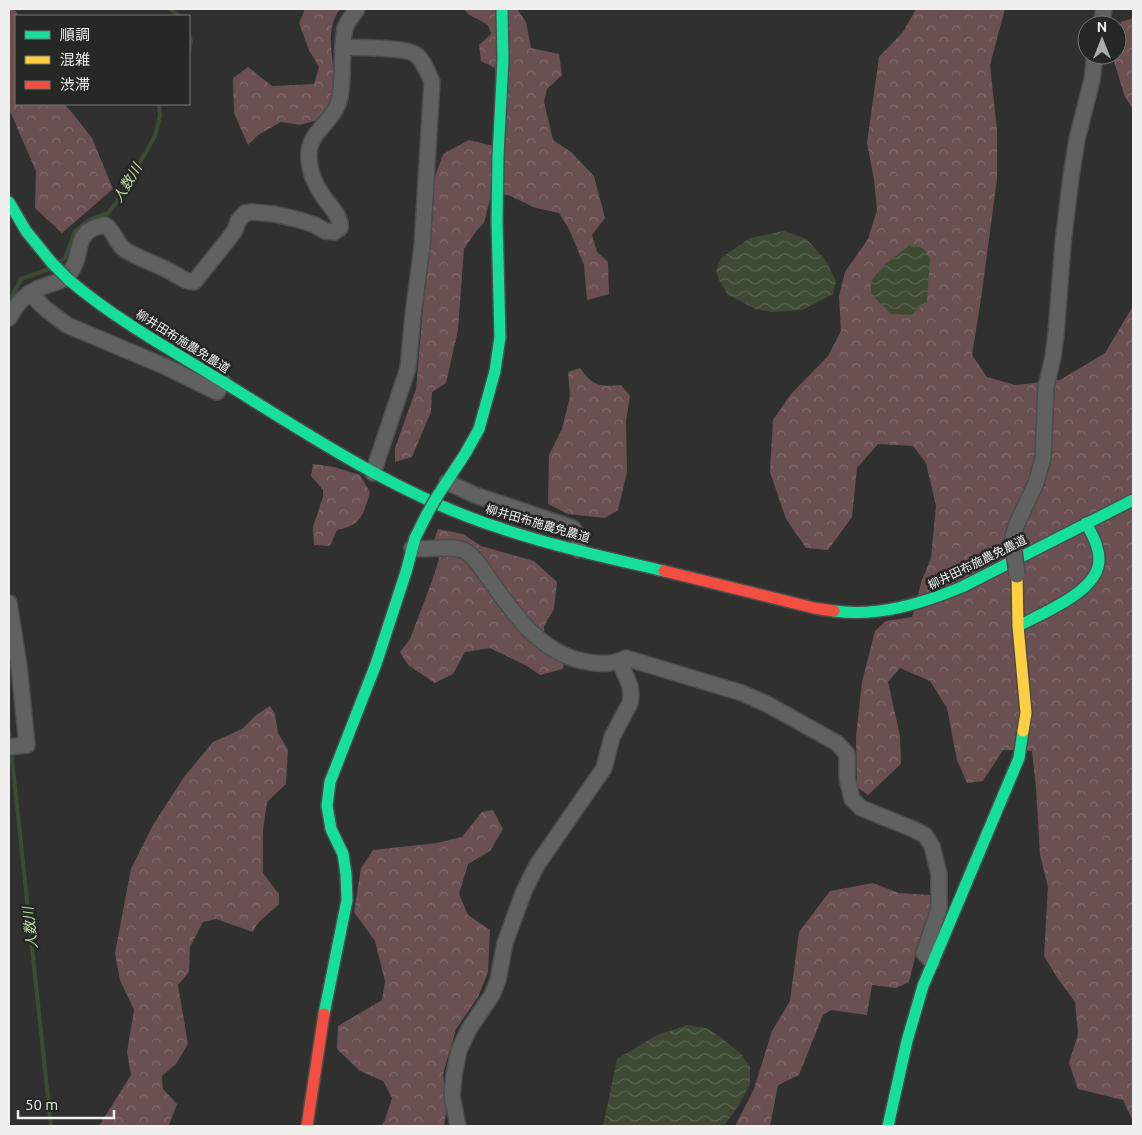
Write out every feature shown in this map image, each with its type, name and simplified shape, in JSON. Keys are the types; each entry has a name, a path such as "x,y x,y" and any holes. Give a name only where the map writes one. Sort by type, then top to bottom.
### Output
{"street":[{"path":"9,318 18,302 29,293 69,275 85,233 93,227 105,225 110,228 116,241 125,250 159,265 188,282 194,282 227,241 244,213 274,214 315,225 325,231 334,232 340,228 341,223 338,216 322,194 314,178 309,162 308,148 312,139 338,104 346,26 357,9"},
{"path":"307,1126 323,1021 346,900 346,874 343,854 331,829 327,806 330,782 376,664 412,548 427,514 479,429 495,371 500,337 497,220 503,60 502,9"},
{"path":"343,47 405,51 416,54 426,68 432,82 422,247 409,361 373,473"},
{"path":"888,1126 907,1041 923,986 1019,758 1026,713 1018,626 1017,575 1013,537 1016,526 1036,483 1043,458 1046,387 1056,334 1063,243 1071,177 1077,139 1092,80 1094,65"},
{"name":"柳井田布施農免農道","path":"9,202 26,231 52,263 94,301 331,449 373,473 445,507 499,528 578,550 786,602 842,612 866,612 901,608 933,599 970,583 1133,500"},
{"path":"29,293 67,325 164,366 217,392 223,382"},
{"path":"447,482 475,495 573,528 580,539 578,550"},
{"path":"1018,626 1069,598 1088,584 1098,569 1099,553 1096,541 1086,523"},
{"path":"412,548 454,548 465,551 476,561 508,605 534,636 552,649 571,658 592,664 620,662 626,658 742,693 767,704 837,743 847,754 847,778 850,792 852,798 861,808 925,835 932,846 939,874 939,909 924,953 932,962"},
{"path":"9,603 27,745 9,747"},
{"path":"458,1126 452,1096 459,1050 495,988 504,943 524,891 542,858 604,768 612,737 630,703 630,686 620,662"}],"green space":[{"path":"9,9 14,9 18,15 15,15 15,105 64,105 69,109 92,138 113,189 62,233 35,208 36,171 9,109"},
{"path":"305,9 340,9 334,19 331,30 334,76 332,102 321,119 300,125 281,122 258,135 248,145 234,113 233,78 248,67 272,86 314,84 319,67 309,50 299,23"},
{"path":"464,9 517,9 526,22 531,48 559,54 562,75 547,89 544,102 553,140 571,152 594,176 605,218 592,235 597,252 608,262 609,294 587,300 584,265 569,229 559,213 536,208 508,195 491,195 484,223 464,249 458,330 446,383 432,392 431,412 412,457 395,462 395,448 416,389 435,177 443,154 469,140 494,146 495,68 481,61 479,45 491,34 488,25 468,14"},
{"path":"916,9 1005,9 990,65 997,130 997,179 972,355 987,377 1015,385 1060,380 1105,353 1133,306 1133,1121 1123,1100 1078,1089 1069,1063 1078,1034 1075,1002 1044,956 1048,887 1040,855 1032,751 1003,750 983,781 967,783 957,760 947,708 930,681 900,668 888,682 900,736 901,764 868,795 857,787 856,736 862,682 875,631 886,621 912,617 922,580 931,558 936,506 926,463 913,446 878,444 857,468 852,517 828,550 806,548 786,519 770,472 773,420 791,394 828,356 841,331 839,296 845,272 868,239 877,210 867,143 879,57 903,32"},
{"path":"1133,18 1133,109 1125,97 1115,65 1127,65 1127,20"},
{"path":"580,368 593,382 607,386 621,385 630,396 626,421 627,472 618,510 605,518 568,514 548,504 549,455 562,429 570,396 568,372"},
{"path":"313,464 334,467 360,475 370,492 360,518 352,525 337,530 330,546 314,545 313,527 323,497 323,490 311,476"},
{"path":"438,529 463,534 481,546 534,561 557,582 554,609 544,626 545,648 564,662 563,669 540,675 527,666 490,648 465,652 453,674 435,683 408,665 400,652 410,639 439,559 434,540"},
{"path":"270,706 275,714 278,733 288,750 286,784 267,802 263,830 263,873 279,894 279,904 261,920 253,932 216,919 203,922 190,947 189,972 178,985 188,1044 176,1064 162,1076 163,1089 177,1104 169,1125 99,1126 131,1075 127,1052 134,1010 120,980 115,953 131,869 153,825 184,777 213,742 242,729 256,715"},
{"path":"493,810 503,829 490,851 468,864 459,894 468,915 490,930 488,972 478,997 456,1029 443,1074 447,1106 444,1126 381,1126 385,1120 392,1098 383,1081 360,1071 337,1049 338,1026 382,1000 385,981 375,941 354,912 361,868 373,850 437,843 462,837 482,812"},
{"path":"873,883 899,893 931,895 932,907 916,953 909,982 896,988 872,985 867,1015 831,1010 823,1015 799,1075 778,1085 770,1126 735,1126 754,1089 772,1031 790,1001 799,932 830,891"}],"water":[{"path":"784,231 807,239 826,261 836,281 833,294 802,310 771,312 756,309 728,295 716,271 721,258 750,238"},
{"path":"910,245 923,248 930,258 927,302 911,315 891,314 871,294 871,281 885,264"},
{"path":"688,1025 706,1028 719,1036 740,1053 750,1067 750,1084 739,1105 724,1126 603,1126 617,1059 657,1035"}],"waterway":[{"name":"人数川","path":"171,9 178,15"},
{"name":"人数川","path":"190,38 190,46"},
{"name":"人数川","path":"61,261 65,258 75,231 89,220 108,213 119,199 155,136 160,116 159,105"},
{"name":"人数川","path":"9,302 21,279 49,269"},
{"name":"人数川","path":"9,730 10,743"},
{"name":"人数川","path":"11,750 51,1126"}],"traffic: fast":[{"path":"438,495 479,429 495,371 500,337 497,221 503,60 502,9"},
{"path":"9,202 26,231 52,263"},
{"path":"52,263 69,280"},
{"path":"69,280 105,308 162,345 321,443 390,482 463,515 500,528 581,551 664,571"},
{"path":"427,514 438,495"},
{"path":"834,611 883,611 915,604 947,593 1133,500"},
{"path":"324,1014 347,900 343,854 331,829 327,806 330,782 376,664 415,538 427,514"},
{"path":"1018,626 1064,602 1086,586 1093,577 1098,567 1099,556 1096,544 1086,523"},
{"path":"888,1126 907,1041 923,986 1019,758 1023,731"}],"traffic: slow":[{"path":"1017,575 1018,626 1026,713 1023,731"}],"traffic: jam":[{"path":"664,571 814,608 834,611"},
{"path":"307,1126 324,1014"}]}
